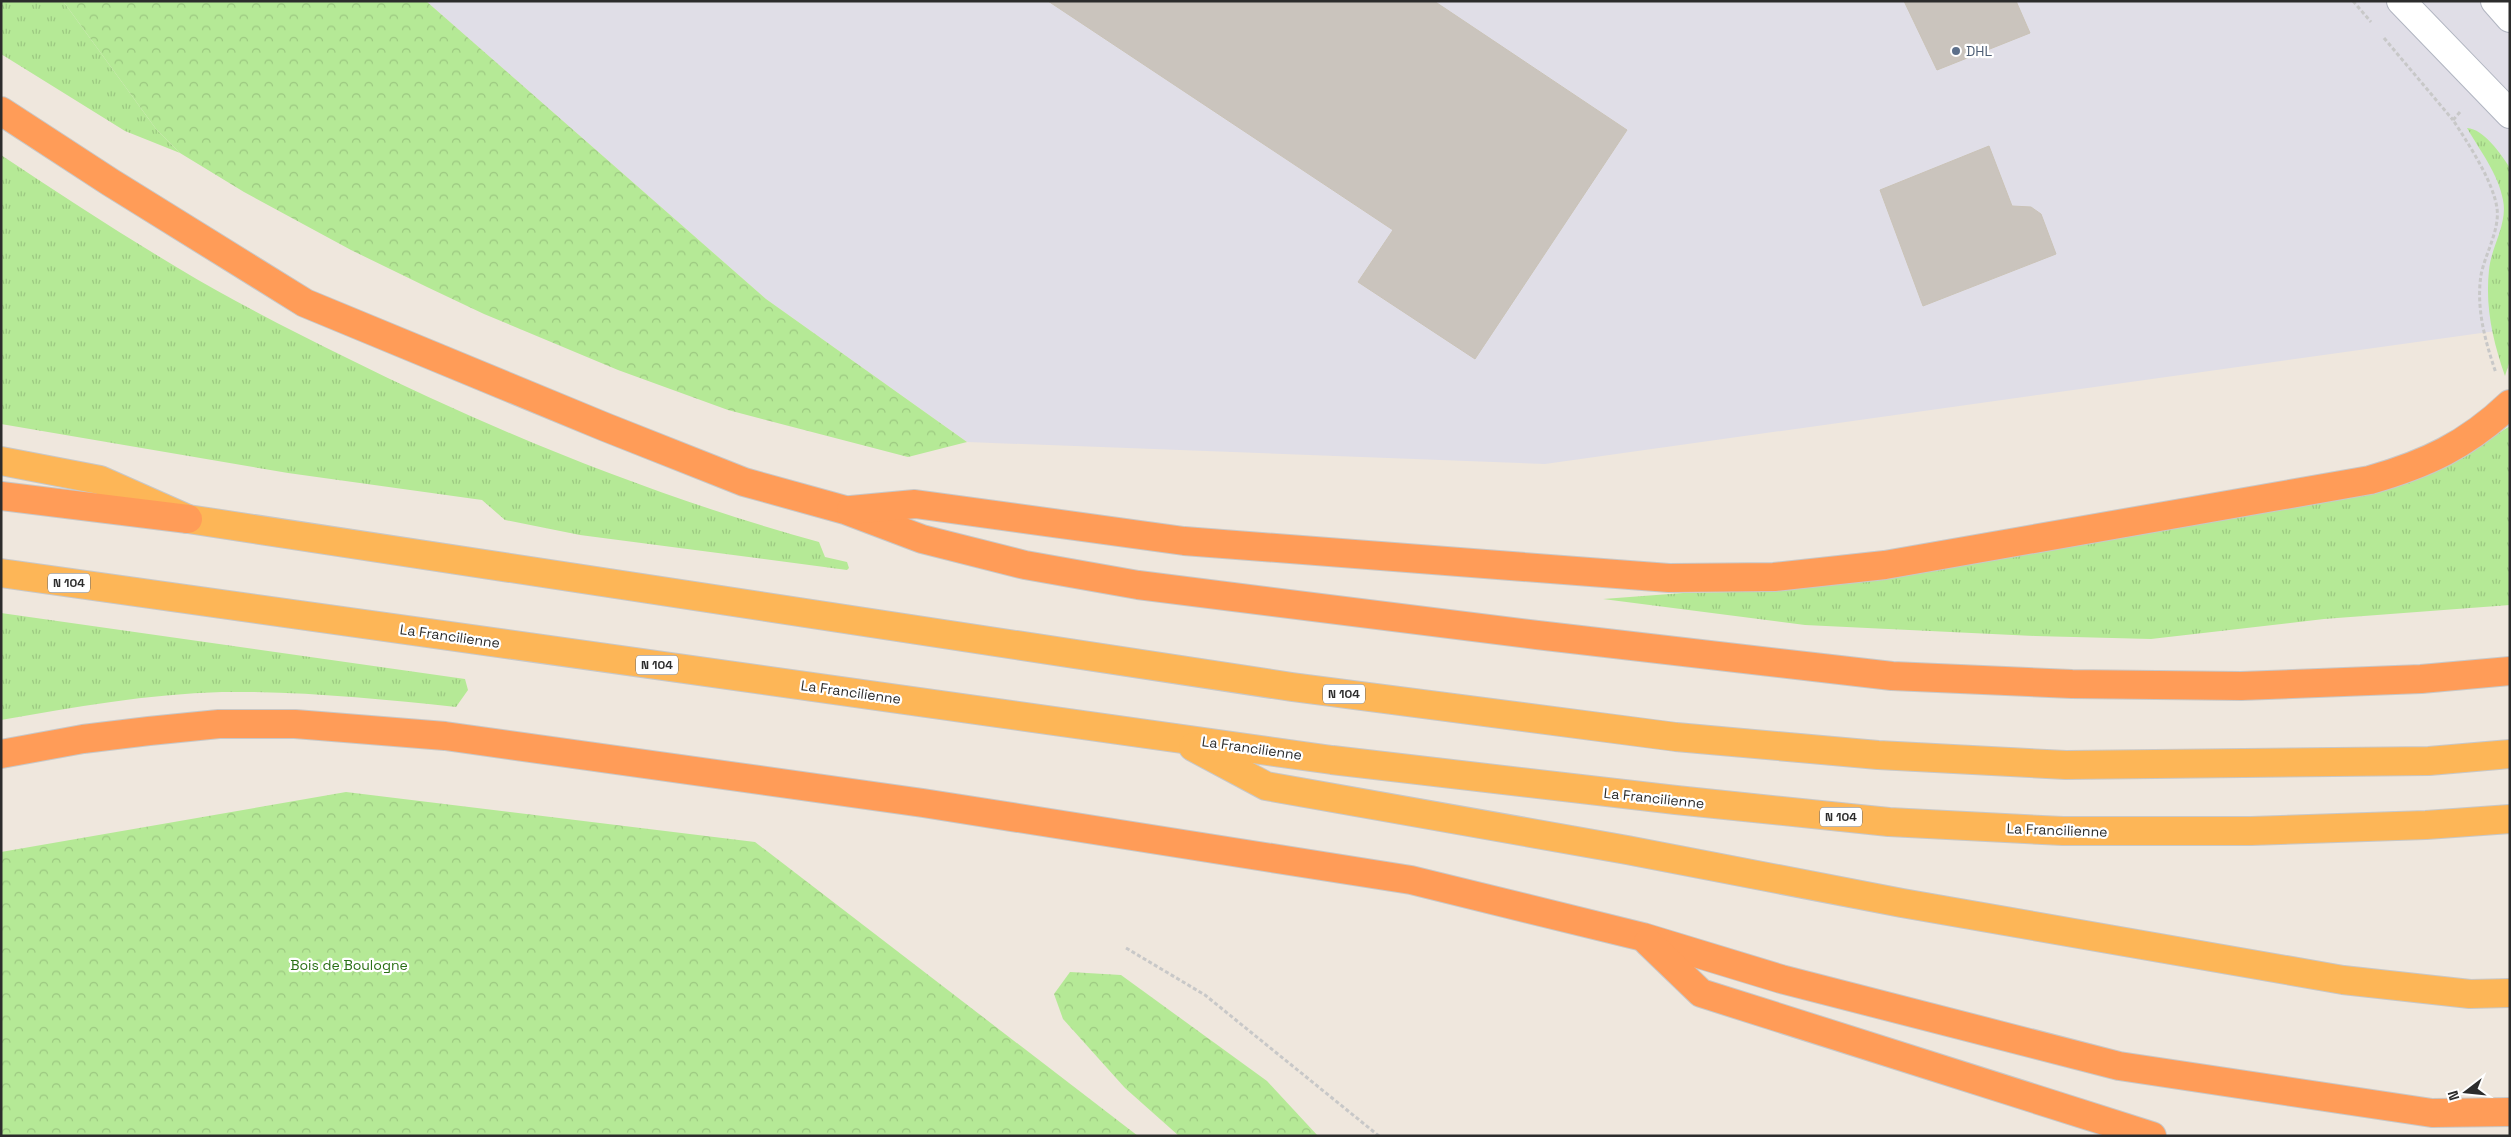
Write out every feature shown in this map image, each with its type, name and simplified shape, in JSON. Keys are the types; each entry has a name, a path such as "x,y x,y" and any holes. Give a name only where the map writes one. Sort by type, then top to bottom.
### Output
{"highway":[{"path":"1,111 110,182 306,303 605,427 744,482 845,510 922,539 1025,565 1138,585 1613,644 1892,676 2072,684 2242,686 2421,679 2510,670"},
{"path":"845,510 915,504 1184,542 1670,578 1774,577 1885,565 2370,480 2408,469 2444,453 2480,431 2510,404"},
{"path":"1,461 100,480 188,519"},
{"path":"1,496 188,519"},
{"name":"N 104","path":"188,519 1292,687 1676,737 1878,755 2066,765 2430,761 2510,754"},
{"name":"La Francilienne","path":"1,573 1342,761 1656,798 1888,822 2063,832 2251,831 2426,825 2510,819"},
{"path":"1,754 83,739 219,724 295,724 445,736 923,803 1411,880 1643,937 1781,979 2119,1066 2432,1113 2510,1112"},
{"path":"1176,738 1266,786 1627,850 1902,903 2343,980 2470,994 2510,992"},
{"path":"1643,937 1701,993 1893,1052 2152,1136"}],"main road":[{"path":"2401,1 2510,114"},
{"path":"2495,1 2510,18"}],"path":[{"path":"2353,1 2376,29"},
{"path":"2383,36 2453,120 2467,140 2495,196 2497,211 2482,275 2480,313 2488,350 2498,380"},
{"path":"2453,120 2482,87"},
{"path":"1126,948 1205,995 1379,1136"}],"shaded area":[{"path":"426,1 2510,1 2510,329 1545,464 967,442 766,299"}],"green space":[{"path":"1,1 63,1 156,129 180,153 125,131 1,54"},
{"path":"63,1 426,1 766,299 967,442 908,457 728,410 618,370 484,314 351,250 244,192 180,153 156,129"},
{"path":"2467,128 2473,129 2486,137 2510,168 2510,360 2505,376 2491,324 2488,298 2490,261 2503,218 2503,200 2493,171"},
{"path":"1,155 111,227 199,280 262,315 404,386 520,437 638,484 698,505 819,542 825,557 847,562 849,568 847,570 580,535 505,520 482,500 288,473 1,424"},
{"path":"2510,426 2510,605 2324,619 2151,639 2035,636 1805,625 1603,599 1683,593 1776,591 1869,581 2373,493 2470,451"},
{"path":"1,613 465,679 468,690 456,707 310,694 222,692 139,698 1,720"},
{"name":"Bois de Boulogne","path":"346,792 755,842 1138,1136 1,1136 1,852"},
{"path":"1070,972 1121,975 1267,1081 1318,1136 1179,1136 1125,1088 1063,1019 1054,994"}],"building":[{"path":"1048,1 1434,1 1627,130 1475,359 1358,282 1393,230"},
{"name":"DHL","path":"1904,1 2016,1 2030,33 1937,70"},
{"path":"1989,146 2012,206 2031,207 2041,214 2056,254 1923,306 1880,190"}],"place":[{"name":"DHL","path":"1956,51"}]}
